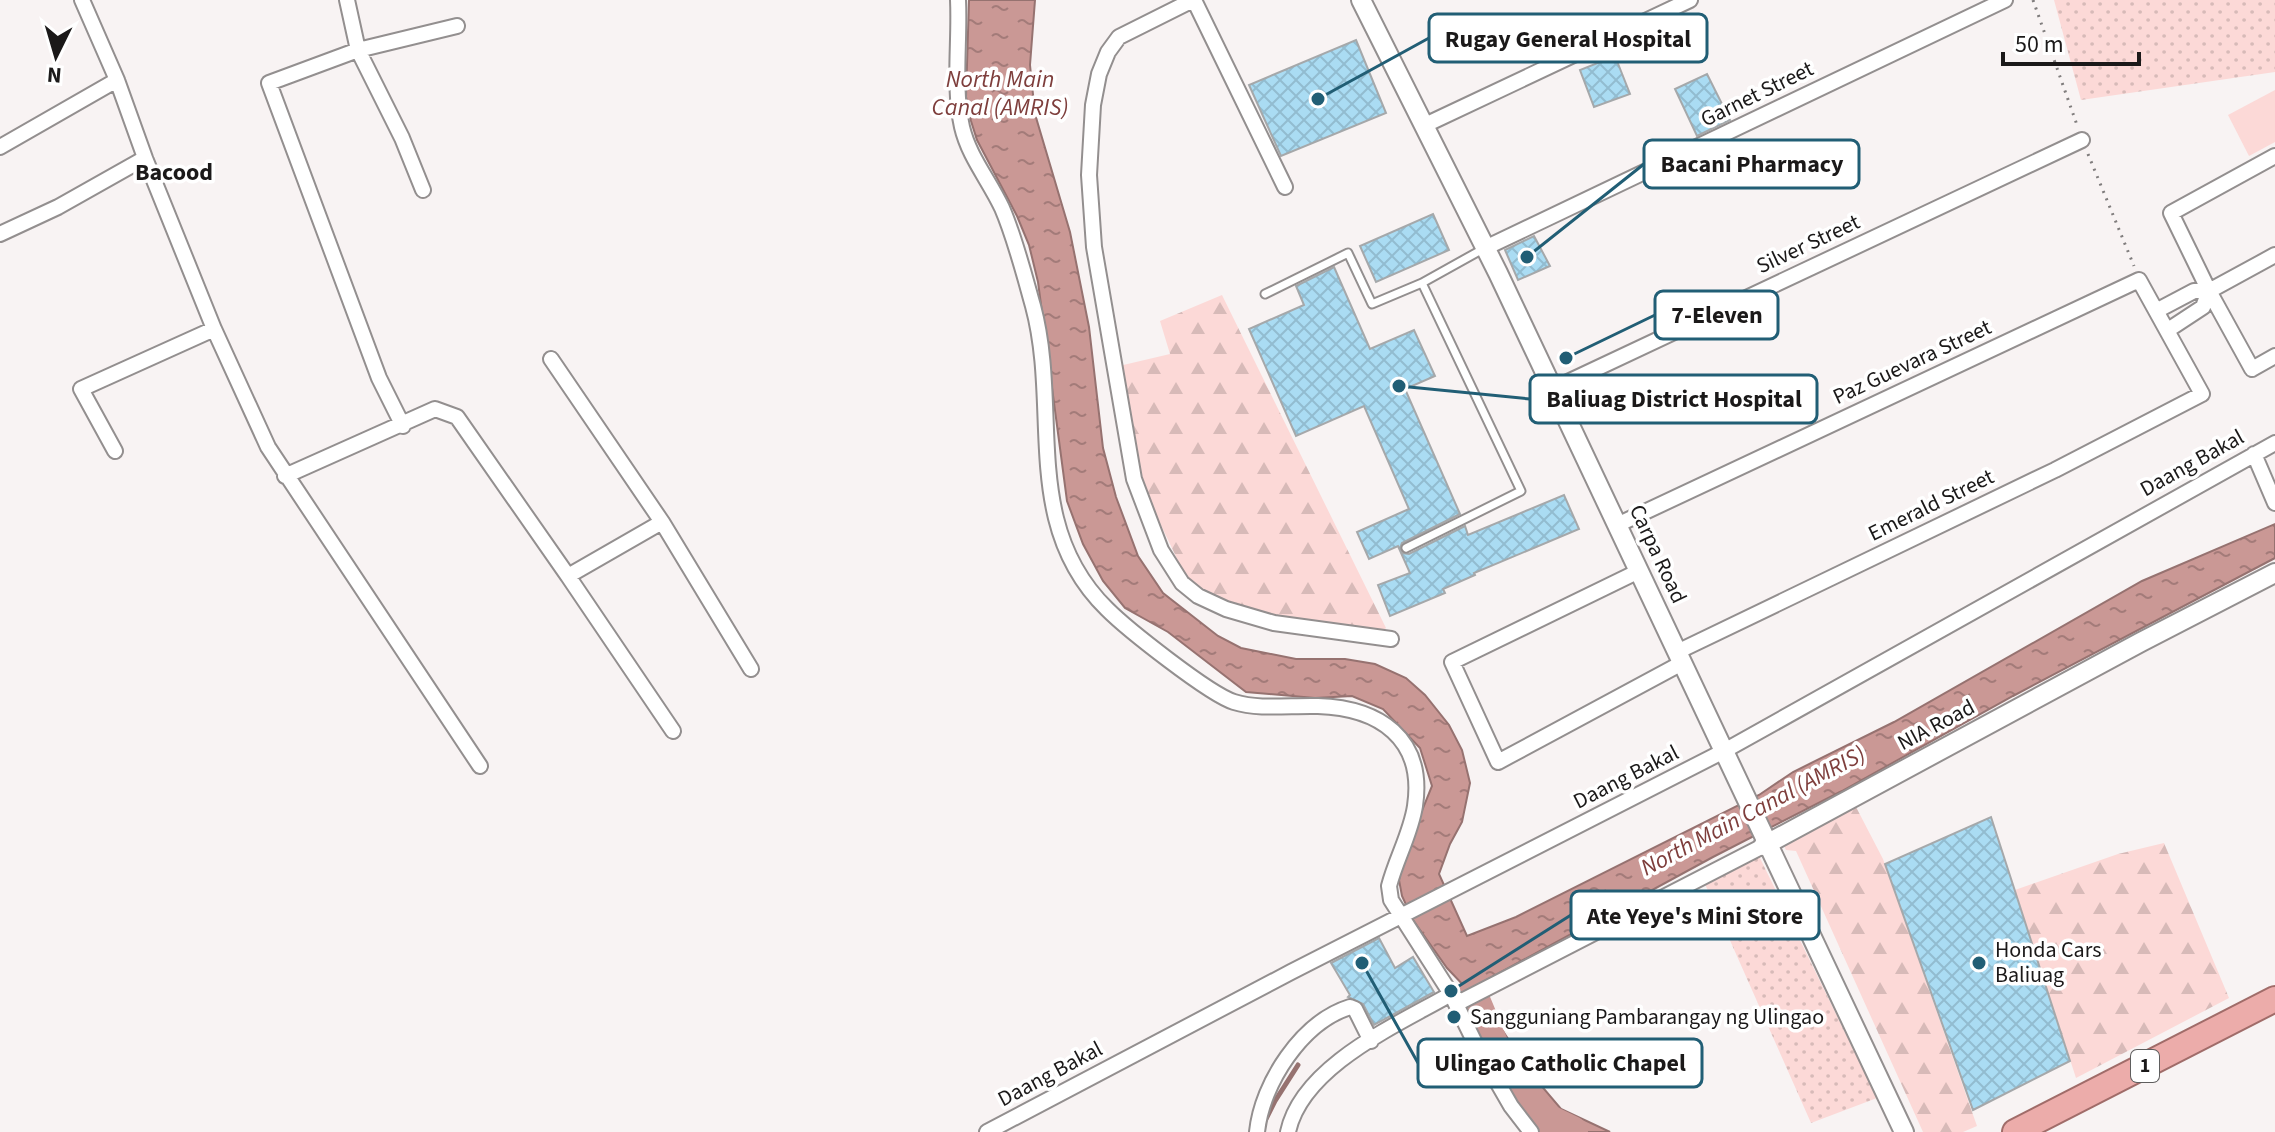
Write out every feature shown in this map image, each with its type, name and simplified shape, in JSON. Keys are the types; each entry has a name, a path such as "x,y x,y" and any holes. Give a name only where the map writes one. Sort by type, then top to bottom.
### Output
{"highway":[{"name":"1","path":"2015,1132 2275,999"}],"street":[{"path":"82,0 117,80 214,329 268,447 480,766"},
{"path":"347,0 358,50 402,138 423,190"},
{"path":"958,0 958,84 962,127 973,159 1002,208 1034,308 1044,377 1046,465 1051,501 1065,546 1082,580 1107,610 1206,686 1233,702 1358,710 1384,723 1408,748 1417,776 1415,807 1389,886 1391,900 1406,914 1455,998 1477,1047 1511,1106 1531,1132"},
{"path":"1285,187 1193,0 1119,37 1108,52 1099,74 1093,105 1089,175 1094,247 1134,479 1161,550 1182,583 1198,596 1226,609 1274,623 1391,639"},
{"path":"1423,126 1690,0"},
{"name":"Garnet Street","path":"1485,248 2005,0"},
{"name":"Carpa Road","path":"1363,1 1553,389 1724,751 1763,841 1904,1132"},
{"path":"403,426 379,378 269,83 358,50 457,26"},
{"path":"0,147 117,80"},
{"name":"Silver Street","path":"1553,389 2082,140"},
{"path":"2275,156 2171,213 2252,369 2275,356"},
{"path":"0,234 58,207 145,158"},
{"path":"2209,291 2203,307 2168,330 2158,310 2194,291 2209,291 2275,255"},
{"name":"Paz Guevara Street","path":"1617,525 2139,280 2158,310"},
{"path":"115,451 81,389 214,329"},
{"name":"Emerald Street","path":"1639,571 1452,662 1498,762 1680,658 2202,394 2168,330"},
{"path":"551,359 662,522 751,669"},
{"path":"285,476 403,426 435,409 457,417 673,731"},
{"name":"Daang Bakal","path":"987,1132 1291,972 1724,751 2275,443"},
{"path":"2254,454 2275,503"},
{"path":"568,576 662,522"},
{"name":"NIA Road","path":"1288,1132 1291,1119 1308,1091 1346,1056 1371,1041 1455,998 1476,993 2275,573"},
{"path":"1257,1132 1278,1073 1300,1043 1331,1015 1350,1007 1355,1009 1371,1041"}],"lane":[{"path":"1265,294 1348,253 1372,304 1422,283 1485,248"},
{"path":"1406,548 1521,491 1422,283"}],"green space":[{"path":"2054,0 2275,0 2275,72 2081,100"},
{"path":"2275,90 2275,142 2249,156 2228,115"},
{"path":"1222,295 1386,628 1374,640 1309,632 1193,592 1158,519 1126,435 1119,366 1170,354 1160,321"},
{"path":"1856,807 1883,859 1977,1126 1963,1132 1923,1132 1796,851 1786,850 1783,844"},
{"path":"2164,843 2229,998 2076,1078 2015,890 2118,854"},
{"path":"1759,856 1877,1098 1811,1123 1705,884"}],"water":[{"name":"North Main Canal (AMRIS)","path":"969,0 1035,0 1030,65 1035,114 1070,232 1089,327 1103,448 1116,497 1138,556 1163,593 1218,636 1241,648 1296,659 1345,659 1375,664 1406,678 1425,695 1449,725 1462,750 1470,783 1462,822 1439,874 1467,936 1516,917 1759,795 1793,772 1894,722 2142,581 2275,524 2275,558 1479,984 1484,1003 1533,1076 1561,1109 1610,1132 1562,1132 1540,1119 1484,1027 1468,990 1447,968 1413,920 1402,896 1399,880 1404,855 1432,786 1420,748 1383,709 1352,696 1315,698 1246,692 1168,632 1125,608 1103,581 1083,544 1067,501 1038,282 1029,245 977,140 971,121 966,97"}],"building":[{"path":"1356,40 1386,113 1281,156 1249,85"},
{"path":"1615,56 1630,94 1594,107 1580,70"},
{"path":"1707,74 1730,120 1697,136 1675,89"},
{"path":"1433,214 1449,250 1376,282 1360,246"},
{"path":"1534,236 1550,266 1518,280 1505,250"},
{"path":"1334,267 1370,349 1414,330 1435,376 1405,389 1460,514 1402,543 1402,553 1409,554 1465,526 1468,535 1564,495 1579,529 1474,573 1443,589 1445,593 1390,616 1378,585 1410,573 1398,546 1369,559 1357,532 1409,509 1364,406 1296,436 1249,329 1304,305 1296,286"},
{"name":"Honda Cars Baliuag","path":"1991,817 2070,1061 1973,1110 1885,864"},
{"path":"1379,938 1395,968 1413,957 1434,992 1374,1025 1363,1004 1348,997 1350,995 1331,963"}],"waterway":[{"path":"1472,995 1501,1065 1545,1119 1572,1132"},
{"path":"1264,1123 1298,1065"}],"place":[{"name":"Rugay General Hospital","path":"1318,99"},
{"name":"Bacani Pharmacy","path":"1527,257"},
{"name":"7-Eleven","path":"1566,358"},
{"name":"Baliuag District Hospital","path":"1399,386"},
{"name":"Ulingao Catholic Chapel","path":"1362,963"},
{"name":"Honda Cars Baliuag","path":"1979,963"},
{"name":"Ate Yeye's Mini Store","path":"1451,991"},
{"name":"Sangguniang Pambarangay ng Ulingao","path":"1454,1017"}],"district":[{"name":"Bacood","path":"174,172"}]}
